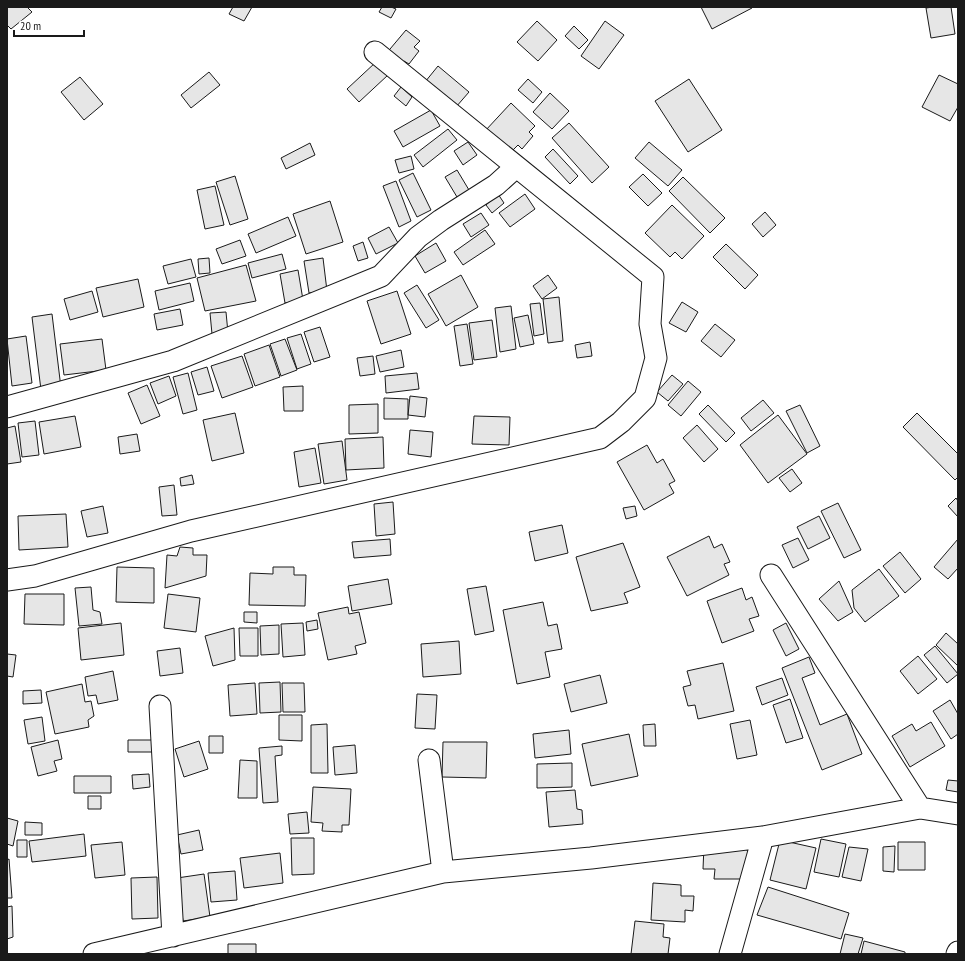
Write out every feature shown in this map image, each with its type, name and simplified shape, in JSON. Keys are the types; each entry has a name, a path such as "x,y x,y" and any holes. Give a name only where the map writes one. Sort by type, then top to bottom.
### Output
{"street":[{"path":"7,580 35,576 191,531 600,438 621,422 645,398 656,358 650,324 653,277 376,52"},
{"path":"7,407 173,361 381,276 418,237 441,220 496,185 516,167"},
{"path":"771,575 920,808"},
{"path":"160,706 173,936"},
{"path":"429,760 443,872"},
{"path":"94,954 100,954 236,920 443,872 591,858 763,838 920,808 958,814"},
{"path":"730,954 763,838"}],"building":[{"path":"7,7 27,7 32,12 11,29 7,25"},
{"path":"233,7 252,7 244,21 229,14"},
{"path":"382,7 391,7 396,9 391,18 379,12"},
{"path":"701,7 752,7 752,8 712,29"},
{"path":"951,7 955,34 931,38 926,8"},
{"path":"537,21 557,40 538,61 517,42"},
{"path":"605,21 624,35 599,69 581,56"},
{"path":"574,26 588,40 579,49 565,36"},
{"path":"406,30 420,41 414,47 419,51 409,64 404,61 399,66 385,55"},
{"path":"376,62 388,75 359,102 347,89"},
{"path":"438,66 469,92 456,107 425,82"},
{"path":"209,72 220,85 191,108 181,95"},
{"path":"939,75 958,84 958,107 950,121 922,107"},
{"path":"80,77 103,104 84,120 61,92"},
{"path":"528,79 542,92 533,103 518,90"},
{"path":"689,79 722,130 688,152 655,101"},
{"path":"401,87 412,97 406,106 394,96"},
{"path":"550,93 569,111 552,129 533,112"},
{"path":"511,103 535,126 529,132 533,136 522,149 518,145 509,154 485,131"},
{"path":"431,110 440,126 403,147 394,131"},
{"path":"569,123 609,167 592,183 552,138"},
{"path":"448,129 457,140 423,167 414,155"},
{"path":"468,142 477,155 463,165 454,151"},
{"path":"649,142 682,170 668,186 635,158"},
{"path":"310,143 315,155 286,169 281,158"},
{"path":"553,149 578,176 570,184 545,157"},
{"path":"411,156 414,169 399,173 395,160"},
{"path":"457,170 472,195 460,202 445,177"},
{"path":"413,173 431,210 417,217 399,180"},
{"path":"643,174 662,193 648,206 629,187"},
{"path":"235,176 248,219 230,225 216,182"},
{"path":"683,177 725,218 710,233 669,191"},
{"path":"396,181 411,221 399,227 383,186"},
{"path":"215,186 224,225 205,229 197,190"},
{"path":"498,194 504,203 492,213 486,205"},
{"path":"525,194 535,209 510,227 499,213"},
{"path":"330,201 343,242 306,254 293,214"},
{"path":"672,205 704,236 682,259 675,252 670,257 645,233"},
{"path":"765,212 776,225 763,237 752,224"},
{"path":"481,213 489,225 471,237 463,224"},
{"path":"288,217 296,236 256,253 248,234"},
{"path":"389,227 398,243 376,254 368,238"},
{"path":"485,230 495,244 463,265 454,252"},
{"path":"240,240 246,256 222,264 216,249"},
{"path":"363,242 368,258 358,261 353,246"},
{"path":"436,243 446,261 425,273 415,256"},
{"path":"726,244 758,275 745,289 713,257"},
{"path":"282,254 286,269 252,278 248,263"},
{"path":"209,258 210,273 199,274 198,259"},
{"path":"323,258 327,291 309,293 304,261"},
{"path":"191,259 196,277 168,284 163,266"},
{"path":"246,265 256,301 205,311 197,278"},
{"path":"298,270 303,300 285,303 280,274"},
{"path":"461,275 478,307 446,326 428,294"},
{"path":"548,275 557,288 542,299 533,286"},
{"path":"138,279 144,307 103,317 96,288"},
{"path":"190,283 194,301 159,310 155,291"},
{"path":"417,285 439,320 426,328 404,293"},
{"path":"92,291 98,312 70,320 64,299"},
{"path":"397,291 411,334 381,344 367,301"},
{"path":"559,297 563,341 548,343 543,299"},
{"path":"682,302 698,312 686,332 669,323"},
{"path":"540,303 544,334 534,336 530,304"},
{"path":"511,306 516,349 500,352 495,308"},
{"path":"180,309 183,325 157,330 154,314"},
{"path":"226,312 228,333 212,334 210,313"},
{"path":"52,314 61,388 41,390 32,317"},
{"path":"528,315 534,344 520,347 514,318"},
{"path":"492,320 497,357 474,360 469,323"},
{"path":"467,324 473,364 460,366 454,326"},
{"path":"715,324 735,340 721,357 701,341"},
{"path":"320,327 330,357 314,362 304,332"},
{"path":"301,334 311,364 297,369 287,338"},
{"path":"26,336 32,383 12,386 7,339"},
{"path":"102,339 106,370 64,375 60,344"},
{"path":"285,339 297,370 281,376 270,344"},
{"path":"590,342 592,356 577,358 575,345"},
{"path":"269,345 280,377 255,386 244,354"},
{"path":"401,350 404,367 380,372 376,356"},
{"path":"242,356 253,387 222,398 211,366"},
{"path":"373,356 375,374 360,376 357,358"},
{"path":"207,367 214,391 198,395 191,372"},
{"path":"188,373 197,410 183,414 173,377"},
{"path":"417,373 419,389 386,393 385,376"},
{"path":"672,375 683,384 668,401 657,392"},
{"path":"169,376 176,396 158,404 150,383"},
{"path":"688,381 701,392 681,416 668,405"},
{"path":"147,385 160,416 141,424 128,393"},
{"path":"303,386 303,411 284,411 283,387"},
{"path":"410,396 427,398 425,417 408,415"},
{"path":"384,398 408,399 408,419 384,419"},
{"path":"763,400 774,413 751,431 741,418"},
{"path":"378,404 378,433 349,434 349,405"},
{"path":"708,405 735,433 726,442 699,414"},
{"path":"800,405 820,446 807,453 786,411"},
{"path":"235,413 244,453 212,461 203,420"},
{"path":"917,413 958,454 958,477 955,480 903,427"},
{"path":"778,415 807,454 768,483 740,445"},
{"path":"75,416 81,447 44,454 39,422"},
{"path":"474,416 510,417 509,445 472,444"},
{"path":"35,421 39,455 22,457 18,423"},
{"path":"697,425 718,449 704,462 683,438"},
{"path":"15,426 21,462 7,464 7,428"},
{"path":"410,430 433,432 431,457 408,454"},
{"path":"137,434 140,451 120,454 118,437"},
{"path":"383,437 384,468 346,470 345,439"},
{"path":"342,441 347,480 324,484 318,444"},
{"path":"647,445 657,463 663,459 675,481 669,484 674,493 644,510 617,462"},
{"path":"315,448 321,483 299,487 294,452"},
{"path":"792,469 802,483 790,492 779,478"},
{"path":"192,475 194,484 181,486 180,478"},
{"path":"174,485 177,515 162,516 159,487"},
{"path":"956,498 958,501 958,517 948,506"},
{"path":"393,502 395,534 376,536 374,504"},
{"path":"838,503 861,550 844,558 821,511"},
{"path":"103,506 108,533 87,537 81,511"},
{"path":"635,506 637,516 626,519 623,508"},
{"path":"66,514 68,547 19,550 18,516"},
{"path":"819,516 830,538 808,549 797,527"},
{"path":"562,525 568,553 535,561 529,532"},
{"path":"709,536 714,548 722,544 730,562 724,564 729,575 687,596 667,557"},
{"path":"798,538 809,560 793,568 782,545"},
{"path":"390,539 391,555 354,558 352,542"},
{"path":"958,539 958,568 948,579 934,567"},
{"path":"623,543 640,587 624,593 628,603 591,611 576,557"},
{"path":"180,547 193,548 193,555 207,555 206,576 165,588 167,555 177,556"},
{"path":"900,552 921,579 905,593 883,566"},
{"path":"117,567 154,568 154,603 116,602"},
{"path":"273,567 294,567 294,575 306,575 305,606 249,605 250,573 273,574"},
{"path":"879,569 899,596 865,622 854,608 852,590"},
{"path":"388,579 392,604 352,611 348,586"},
{"path":"839,581 853,612 838,621 819,599"},
{"path":"486,586 494,631 475,635 467,589"},
{"path":"91,587 93,610 100,612 102,624 79,626 75,588"},
{"path":"742,588 746,600 752,597 759,616 749,619 754,631 722,643 707,601"},
{"path":"25,594 64,594 64,625 24,624"},
{"path":"168,594 200,598 196,632 164,628"},
{"path":"543,602 548,626 557,624 562,649 545,652 550,677 517,684 503,610"},
{"path":"348,607 349,614 359,612 366,643 355,646 357,654 328,660 318,613"},
{"path":"244,612 257,612 257,623 244,622"},
{"path":"317,620 318,629 307,631 306,622"},
{"path":"121,623 124,655 81,660 78,628"},
{"path":"303,623 305,655 283,657 281,624"},
{"path":"786,623 799,649 786,656 773,630"},
{"path":"279,625 279,654 261,655 260,626"},
{"path":"234,628 235,660 213,666 205,636"},
{"path":"239,628 258,628 258,656 240,656"},
{"path":"946,633 958,644 958,666 936,645"},
{"path":"459,641 461,674 423,677 421,644"},
{"path":"935,646 958,674 947,683 924,655"},
{"path":"180,648 183,673 160,676 157,651"},
{"path":"7,654 16,655 13,677 7,676"},
{"path":"918,656 937,679 918,694 900,671"},
{"path":"809,657 815,673 802,678 820,725 847,714 862,754 822,770 782,668"},
{"path":"723,663 734,711 698,719 695,705 688,706 683,687 691,685 687,671"},
{"path":"113,671 118,700 98,704 96,695 88,696 85,677"},
{"path":"600,675 607,703 571,712 564,684"},
{"path":"782,678 788,695 762,705 756,687"},
{"path":"280,682 281,712 260,713 259,683"},
{"path":"255,683 257,714 230,716 228,685"},
{"path":"282,683 304,683 305,712 283,712"},
{"path":"82,684 85,702 91,701 94,716 88,720 89,727 55,734 46,692"},
{"path":"41,690 42,703 23,704 23,691"},
{"path":"417,694 437,695 435,729 415,728"},
{"path":"790,699 803,738 786,743 773,705"},
{"path":"950,700 958,714 958,734 951,739 933,711"},
{"path":"279,715 302,715 302,741 279,740"},
{"path":"42,717 45,741 28,744 24,720"},
{"path":"750,720 757,755 737,759 730,724"},
{"path":"931,722 945,746 910,767 892,736 912,724 916,731"},
{"path":"327,724 328,773 311,773 311,725"},
{"path":"655,724 656,746 644,746 643,725"},
{"path":"569,730 571,754 535,758 533,734"},
{"path":"629,734 638,776 591,786 582,744"},
{"path":"209,736 223,736 223,753 209,753"},
{"path":"58,740 62,759 54,761 57,771 38,776 31,747"},
{"path":"128,740 157,740 157,752 128,752"},
{"path":"199,741 208,769 184,777 175,749"},
{"path":"443,742 487,742 486,778 442,777"},
{"path":"355,745 357,773 335,775 333,747"},
{"path":"282,746 282,755 275,756 278,802 263,803 259,748"},
{"path":"240,760 257,761 257,798 238,798"},
{"path":"572,763 572,787 537,788 537,764"},
{"path":"149,774 150,787 133,789 132,775"},
{"path":"74,776 111,776 111,793 74,793"},
{"path":"948,780 958,781 958,792 946,790"},
{"path":"313,787 351,789 349,825 342,825 342,832 322,831 323,823 311,822"},
{"path":"575,790 577,809 582,810 583,824 549,827 546,792"},
{"path":"88,796 101,796 101,809 88,809"},
{"path":"307,812 309,833 290,834 288,814"},
{"path":"7,818 18,821 13,846 7,844"},
{"path":"25,822 42,823 42,835 25,835"},
{"path":"199,830 203,850 181,854 177,835"},
{"path":"84,834 86,856 32,862 29,841"},
{"path":"291,838 314,838 314,874 292,875"},
{"path":"821,839 846,844 839,877 814,872"},
{"path":"17,840 27,840 27,857 17,857"},
{"path":"780,840 816,848 806,889 770,880"},
{"path":"122,842 125,875 95,878 91,845"},
{"path":"898,842 925,842 925,870 898,870"},
{"path":"704,846 749,847 748,879 714,879 715,869 703,869"},
{"path":"895,846 894,872 883,871 883,847"},
{"path":"849,847 868,849 861,881 842,877"},
{"path":"280,853 283,883 244,888 240,858"},
{"path":"9,859 12,898 7,898 7,860"},
{"path":"235,871 237,900 211,902 208,873"},
{"path":"204,874 210,917 183,921 177,878"},
{"path":"157,877 158,918 132,919 131,878"},
{"path":"653,883 681,885 681,896 694,896 693,911 685,910 685,922 651,920"},
{"path":"768,887 849,913 841,939 757,915"},
{"path":"12,906 13,937 7,939 7,907"},
{"path":"635,921 664,924 663,937 670,938 668,954 631,954"},
{"path":"845,934 863,938 858,954 840,954"},
{"path":"864,941 905,952 905,954 861,954"},
{"path":"228,944 256,944 256,954 228,954"}]}
